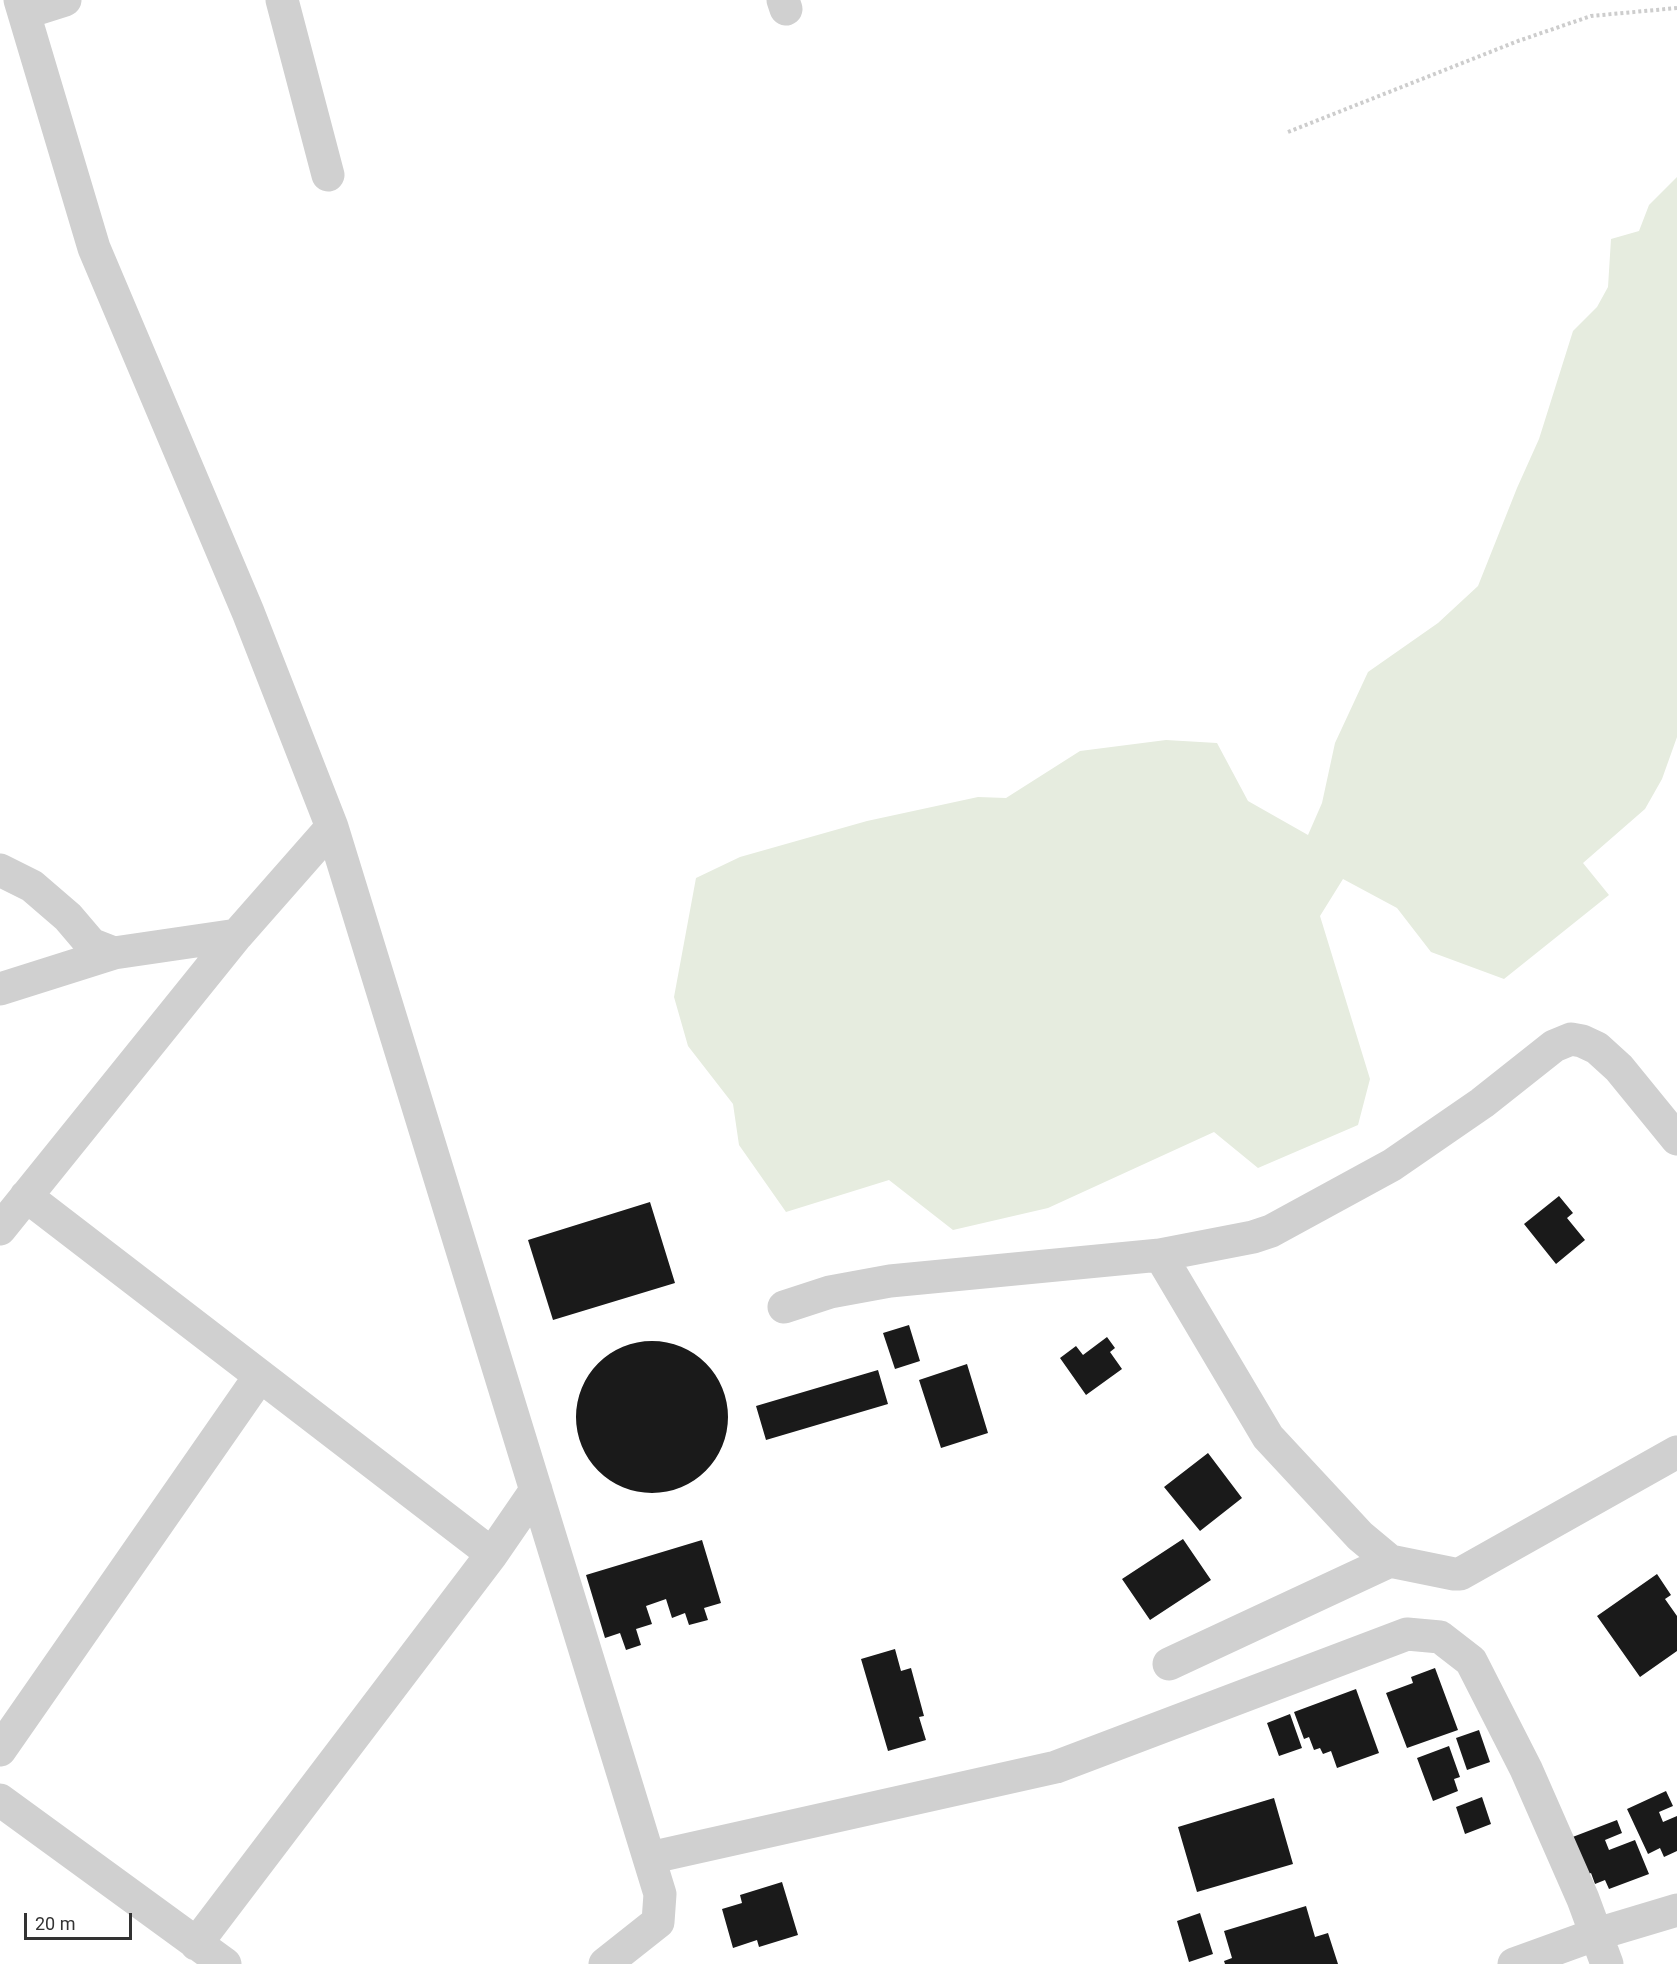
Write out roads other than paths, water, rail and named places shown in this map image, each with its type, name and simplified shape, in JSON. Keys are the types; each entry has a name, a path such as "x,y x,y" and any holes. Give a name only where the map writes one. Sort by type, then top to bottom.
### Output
{"street":[{"path":"65,0 22,7 94,248 248,612 332,827 660,1894 658,1922 605,1964"},
{"path":"282,0 328,175"},
{"path":"0,1228 237,935 332,827"},
{"path":"0,870 32,886 68,917 91,944 114,953"},
{"path":"0,989 114,953 237,935"},
{"path":"784,1307 830,1292 890,1281 1160,1255 1233,1242 1271,1231 1392,1165 1482,1103 1554,1046 1571,1039 1597,1048 1619,1068 1677,1139"},
{"path":"26,1196 492,1554"},
{"path":"1160,1255 1268,1437 1360,1536 1390,1561 1461,1574 1677,1452"},
{"path":"0,1750 260,1376"},
{"path":"196,1944 492,1554 536,1490"},
{"path":"1169,1664 1390,1561"},
{"path":"649,1858 1056,1767 1407,1634 1440,1637 1471,1661 1526,1769 1602,1949"},
{"path":"0,1800 225,1964"},
{"path":"1514,1964 1602,1949 1677,1911"}]}
